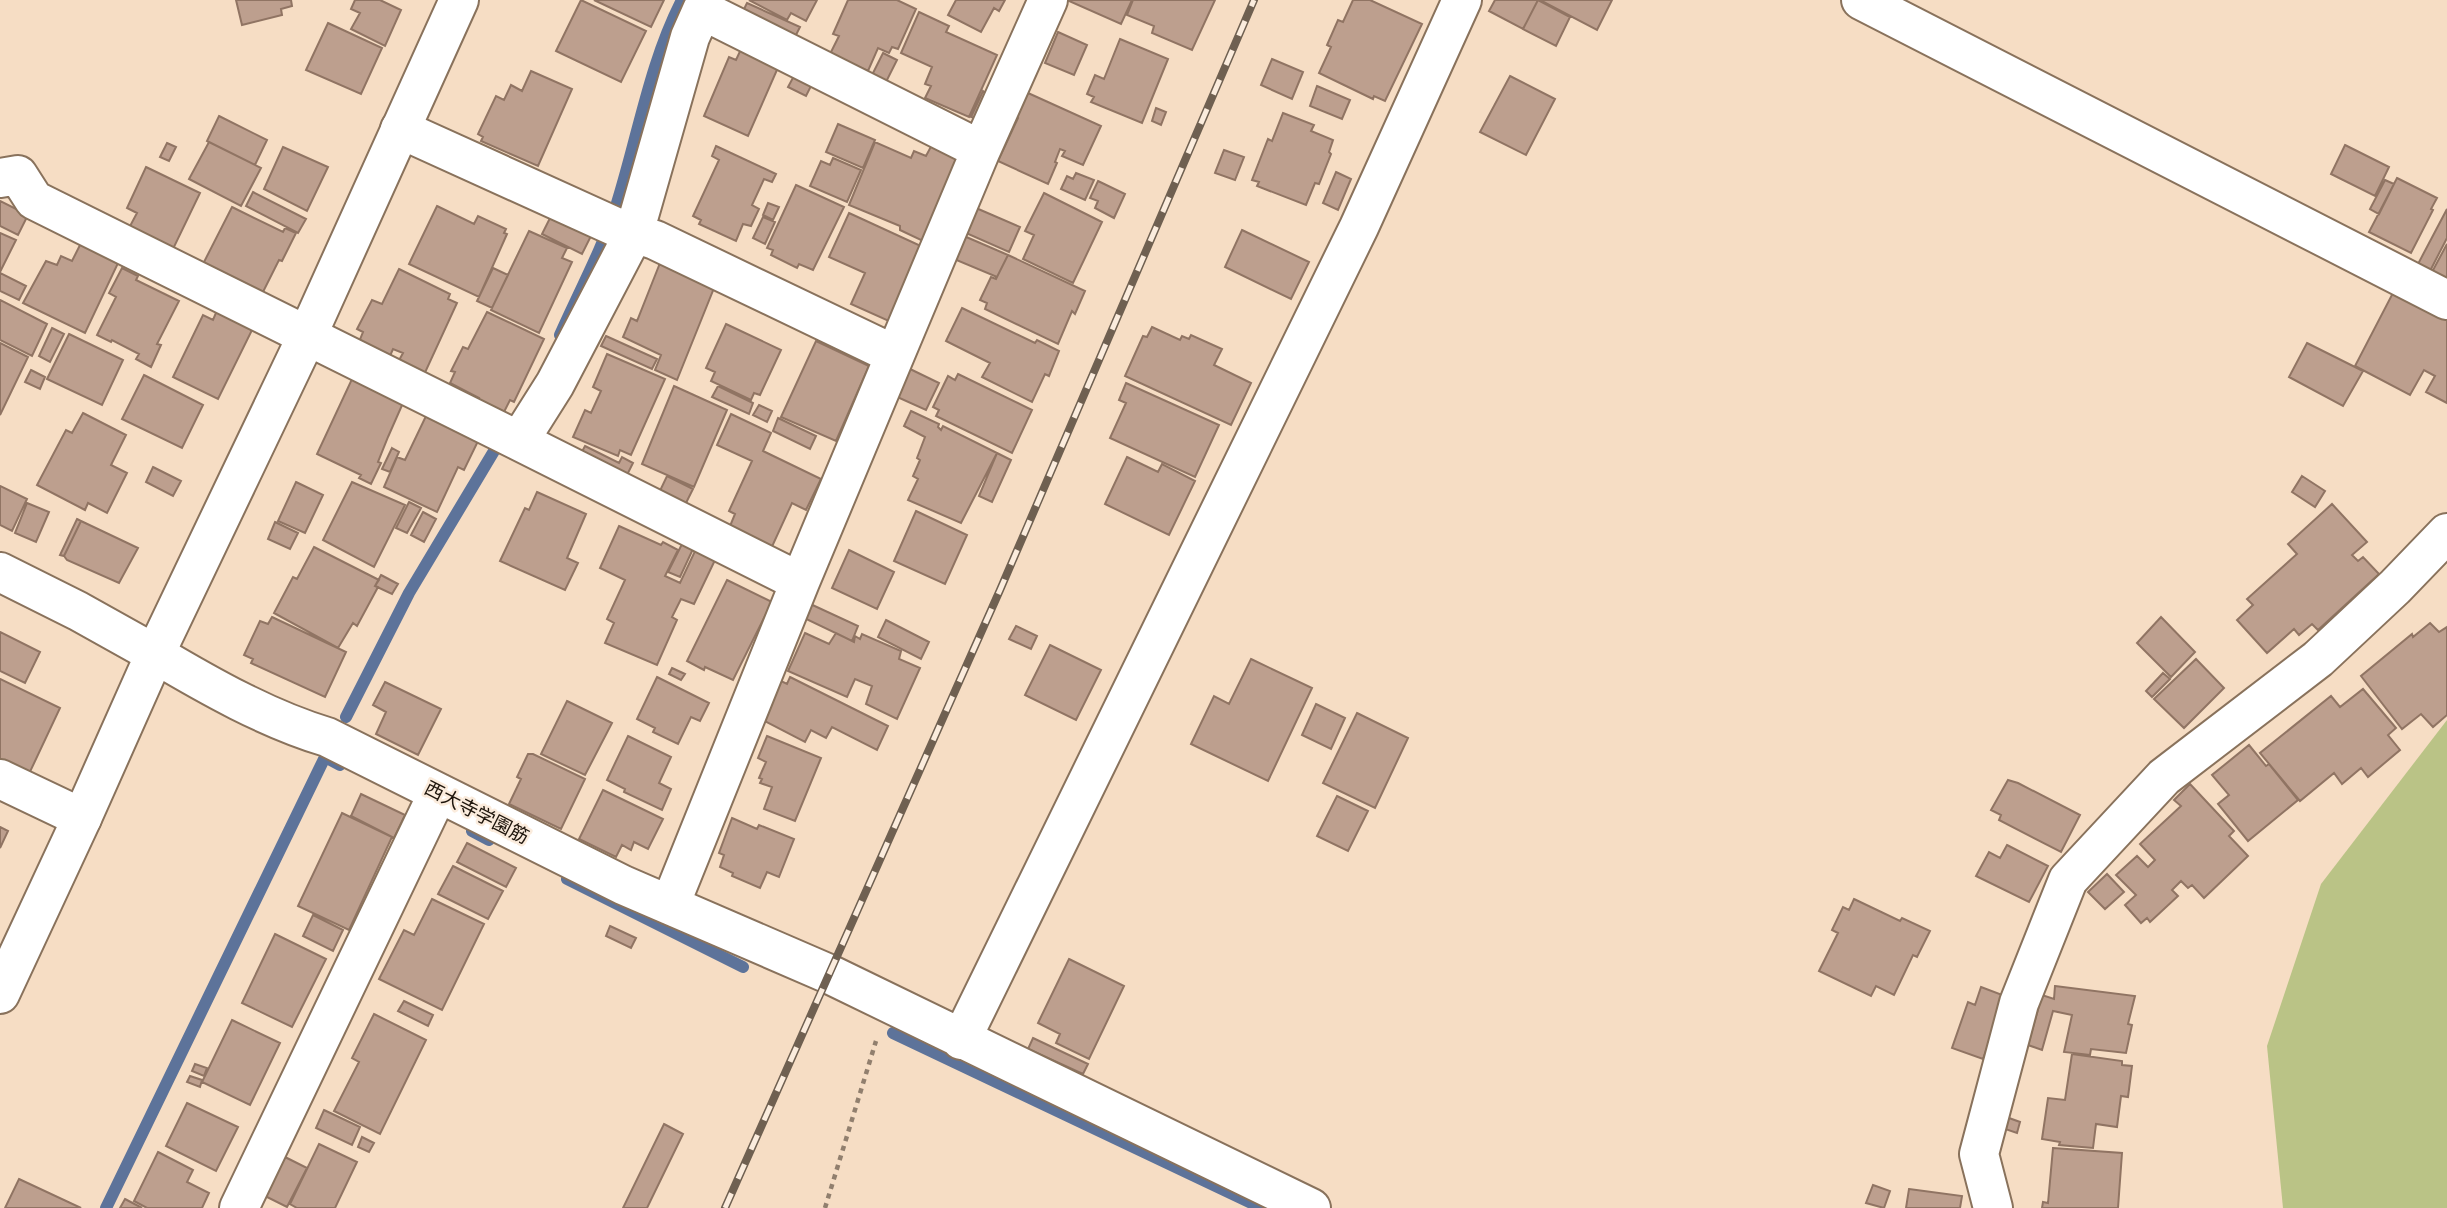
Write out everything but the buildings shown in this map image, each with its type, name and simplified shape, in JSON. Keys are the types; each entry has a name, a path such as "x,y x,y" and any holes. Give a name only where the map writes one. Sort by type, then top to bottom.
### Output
{"street":[{"path":"0,993 155,654 307,336 459,0"},
{"path":"670,905 800,582 981,150 1048,0"},
{"path":"961,1040 1359,227 1462,0"},
{"path":"1861,0 2447,300"},
{"path":"508,435 555,384 704,5 981,150"},
{"path":"400,129 617,227 655,240 895,355"},
{"path":"0,178 18,175 34,200 800,582"},
{"path":"1993,1208 1979,1154 2019,1003 2068,880 2164,777 2318,659 2395,587 2447,533"},
{"name":"西大寺学園筋","path":"0,572 78,611 196,678 275,717 327,737 623,885 828,974 1311,1208"},
{"path":"0,779 82,818"},
{"path":"239,1208 439,793"}],"path":[{"path":"825,1208 887,1003"}],"green space":[{"path":"2447,720 2447,1208 2283,1208 2267,1046 2321,884"}],"waterway":[{"path":"560,335 611,220 661,48 682,0"},
{"path":"346,717 409,593 503,436"},
{"path":"106,1208 325,757 340,765"},
{"path":"472,831 489,840"},
{"path":"567,879 743,967"},
{"path":"893,1033 1262,1208"}],"railway":[{"path":"725,1208 1000,590 1254,0"}]}
